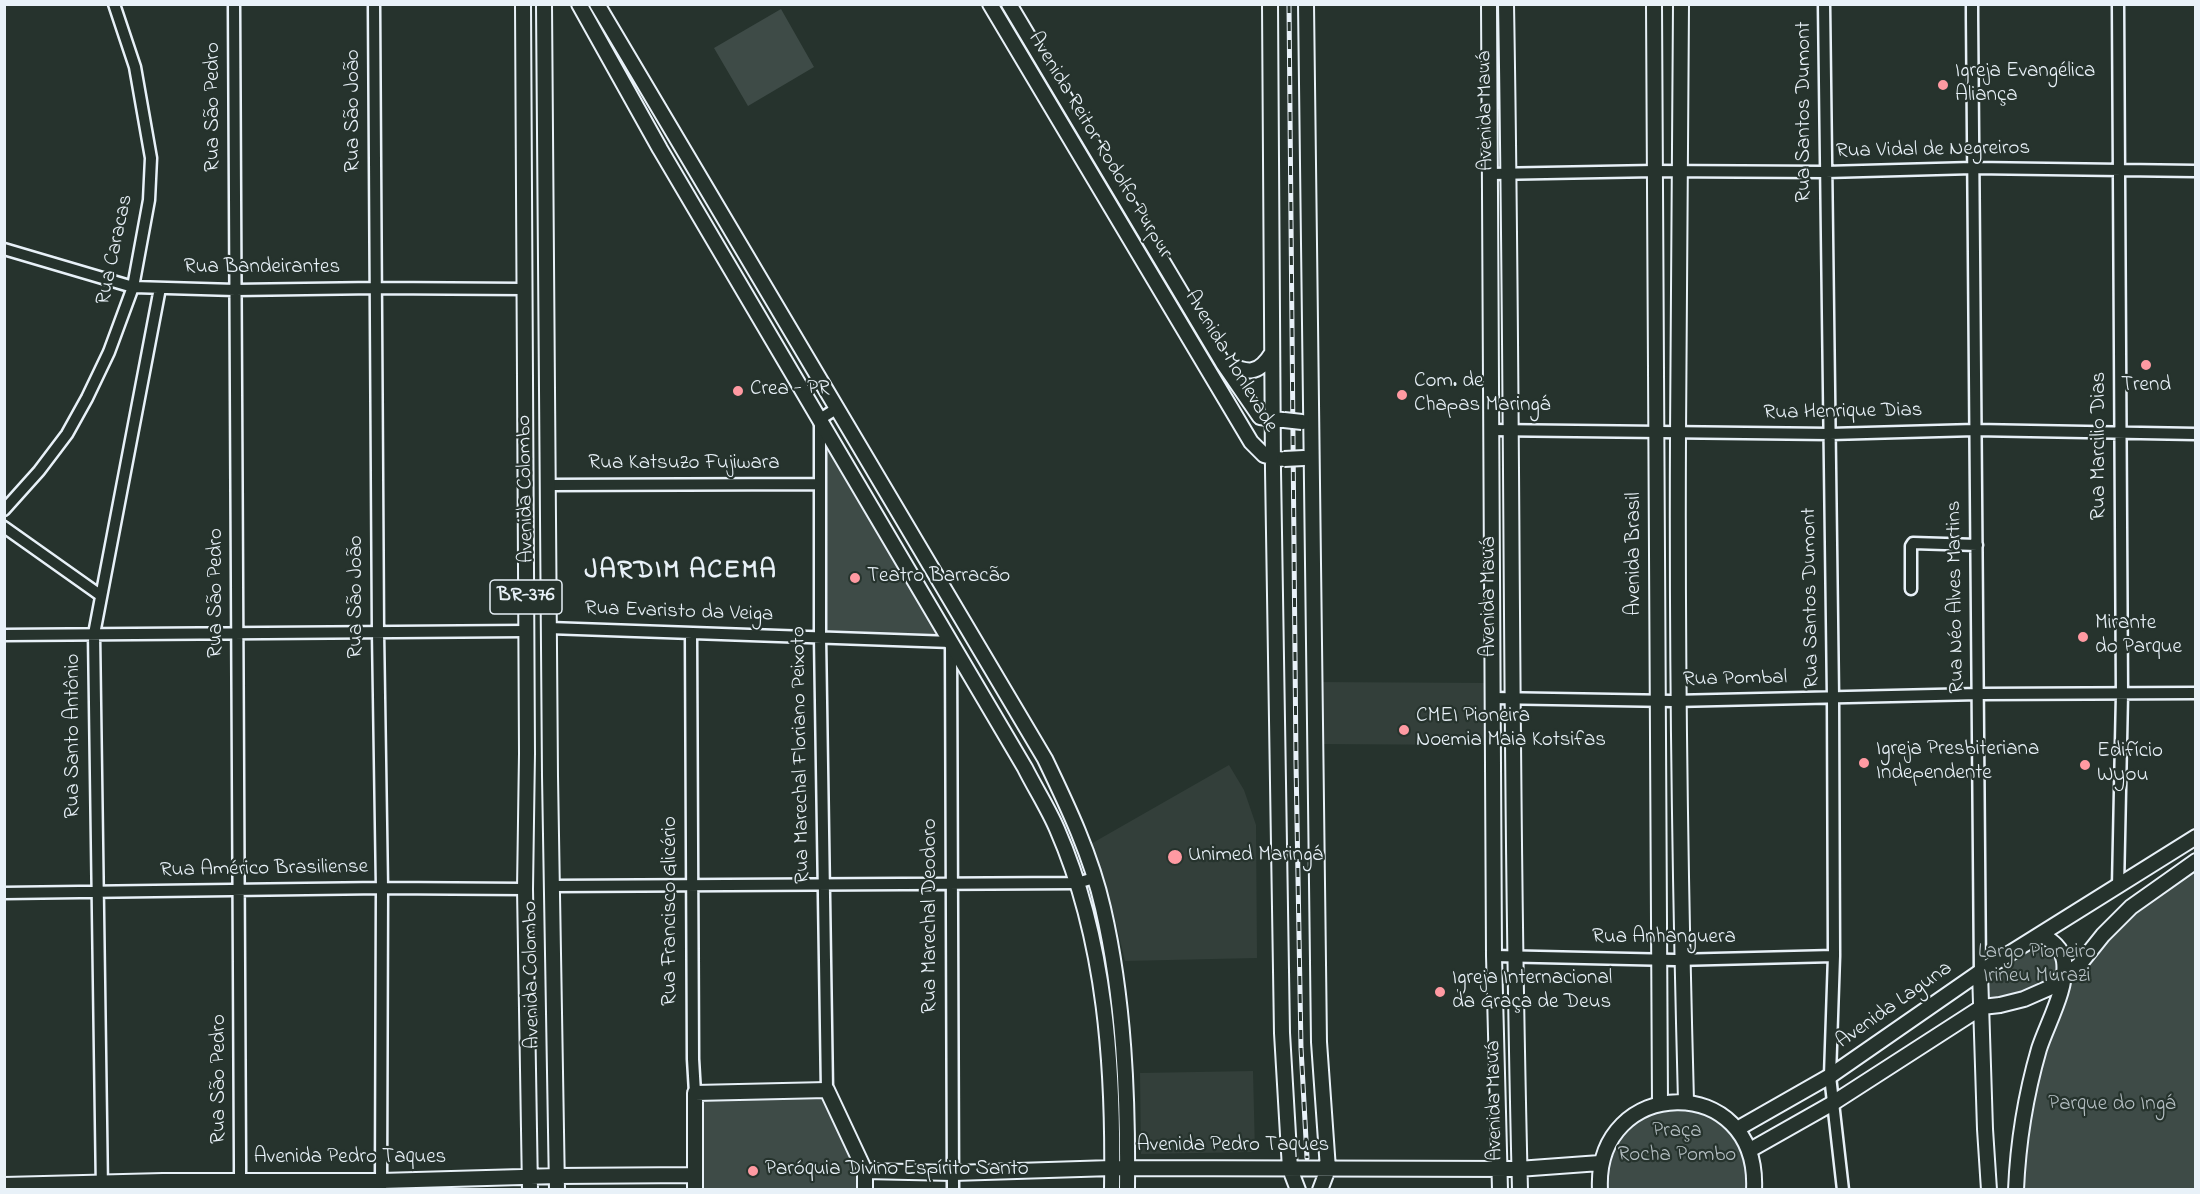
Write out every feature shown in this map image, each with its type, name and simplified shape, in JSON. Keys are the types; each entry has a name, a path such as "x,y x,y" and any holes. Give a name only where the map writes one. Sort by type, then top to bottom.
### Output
{"main road":[{"name":"Avenida Colombo","path":"523,4 528,753 525,889 530,1183"},
{"name":"Avenida Colombo","path":"544,4 550,776 557,1183"},
{"path":"579,4 667,161 1025,768 1057,829 1077,883 1090,930 1100,981 1108,1065 1112,1190"},
{"path":"597,4 1045,759 1074,818 1102,906 1116,979 1124,1065 1126,1190"},
{"name":"Avenida Reitor Rodolfo Purpur","path":"990,4 1155,278"},
{"name":"Avenida Reitor Rodolfo Purpur","path":"1009,4 1169,270"},
{"path":"1270,4 1272,353 1278,420 1282,1034 1290,1168 1299,1190"},
{"path":"1306,4 1306,426 1319,1042 1328,1169 1320,1190"},
{"name":"Avenida Mauá","path":"1489,4 1494,956 1500,1190"},
{"name":"Avenida Mauá","path":"1506,4 1514,957 1520,1190"},
{"name":"Avenida Brasil","path":"1654,4 1660,1103"},
{"name":"Avenida Brasil","path":"1681,4 1679,700 1686,1101"},
{"path":"524,91 535,102 545,123"},
{"path":"667,161 684,152"},
{"path":"1155,278 1169,270"},
{"name":"Avenida Monlevade","path":"1169,270 1223,363 1260,417 1306,426"},
{"name":"Avenida Monlevade","path":"1155,278 1251,442 1264,455 1278,458 1308,456"},
{"path":"1223,363 1243,370 1256,370 1262,367 1272,353"},
{"path":"525,434 549,452"},
{"path":"528,753 550,757"},
{"path":"527,772 550,776"},
{"name":"Avenida Laguna","path":"1737,1129 1830,1076 1980,972 2196,837"},
{"path":"1750,1150 1833,1103 1982,1007 2024,999 2049,988 2079,966 2103,935 2131,907 2196,861"},
{"path":"2016,1190 2020,1140 2028,1093 2039,1048 2064,977 2064,960 2056,945 2041,934"},
{"name":"Rua Néo Alves Martins","path":"1980,972 1989,1190"},
{"path":"1108,1065 1124,1065"},
{"path":"695,1093 827,1090 865,1171 865,1190"},
{"name":"Rua Francisco Glicério","path":"695,1093 695,1190"},
{"path":"1600,1190 1600,1163 1607,1146 1621,1126 1640,1111 1660,1103 1686,1101 1714,1110 1737,1129 1750,1150 1755,1170 1754,1190"},
{"name":"Avenida Pedro Taques","path":"865,1171 953,1173 1112,1168 1518,1169 1600,1163"},
{"name":"Avenida Pedro Taques","path":"4,1185 102,1186 240,1181 381,1185 557,1183 695,1175"}],"street":[{"name":"Rua Caracas","path":"4,510 39,471 67,434 109,352 133,287 149,200 151,158 135,68 114,4"},
{"name":"Rua São Pedro","path":"234,4 237,633 241,890 240,1181"},
{"name":"Rua São João","path":"374,4 382,888 381,1185"},
{"name":"Rua Santos Dumont","path":"1824,4 1833,697 1834,956 1830,1076 1843,1190"},
{"name":"Rua Néo Alves Martins","path":"1972,4 1980,972"},
{"name":"Rua Marcilio Dias","path":"2118,4 2122,694 2118,887"},
{"name":"Rua Vidal de Negreiros","path":"1491,174 1655,171 1826,172 1973,168 2196,171"},
{"name":"Rua Bandeirantes","path":"4,249 133,287 235,290 524,289"},
{"name":"Rua Santo Antônio","path":"102,1186 94,634 160,288"},
{"path":"820,419 836,409"},
{"name":"Rua Marechal Floriano Peixoto","path":"820,419 820,638 827,1090"},
{"name":"Rua Henrique Dias","path":"1491,430 1830,434 1975,430 2196,434"},
{"name":"Rua Katsuzo Fujiwara","path":"549,485 819,484"},
{"path":"4,527 100,595"},
{"path":"1911,589 1911,546 1913,543 1977,545"},
{"name":"Rua Evaristo da Veiga","path":"549,628 951,642"},
{"path":"4,635 526,631"},
{"path":"951,642 969,631"},
{"name":"Rua Francisco Glicério","path":"692,633 695,1093"},
{"name":"Rua Marechal Deodoro","path":"951,642 953,1190"},
{"name":"Rua Pombal","path":"1492,698 1679,700 1979,694 2196,693"},
{"path":"553,886 1077,883 1094,878"},
{"name":"Rua Américo Brasiliense","path":"4,893 382,888 525,889"},
{"name":"Rua Anhanguera","path":"1494,956 1682,960 1834,956"}],"shaded area":[{"path":"1314,682 1492,683 1492,745 1315,744"},
{"name":"Unimed Maringá","path":"1229,765 1244,790 1256,825 1257,958 1125,961 1111,903 1089,845"},
{"path":"1253,1071 1255,1152 1141,1154 1140,1073"}],"green space":[{"path":"781,9 814,67 748,106 714,48"},
{"path":"820,419 951,642 820,637"},
{"name":"Parque do Ingá","path":"2195,861 2195,1189 2016,1189 2020,1141 2063,978 2049,988 1982,1007 1980,972 2041,934 2057,944 2064,976 2103,935"},
{"path":"827,1090 852,1141 865,1189 695,1189 695,1093"},
{"name":"Praça Rocha Pombo","path":"1686,1101 1737,1129 1754,1189 1600,1190 1600,1163 1640,1111"}],"railway":[{"path":"1289,4 1296,763 1301,1048 1307,1158"}],"place":[{"name":"Igreja Evangélica Aliança","path":"1943,85"},
{"name":"Trend","path":"2146,365"},
{"name":"Crea - PR","path":"738,391"},
{"name":"Com. de Chapas Maringá","path":"1402,395"},
{"name":"Teatro Barracão","path":"855,578"},
{"name":"Mirante do Parque","path":"2083,637"},
{"name":"CMEI Pioneira Noemia Maia Kotsifas","path":"1404,730"},
{"name":"Igreja Presbiteriana Independente","path":"1864,763"},
{"name":"Edifício Wyou","path":"2085,765"},
{"name":"Unimed Maringá","path":"1175,857"},
{"name":"Igreja Internacional da Graça de Deus","path":"1440,992"},
{"name":"Paróquia Divino Espírito Santo","path":"753,1171"}],"district":[{"name":"JARDIM ACEMA","path":"681,573"}],"park label":[{"name":"Largo Pioneiro Irineu Murazi","path":"2037,966"}]}
